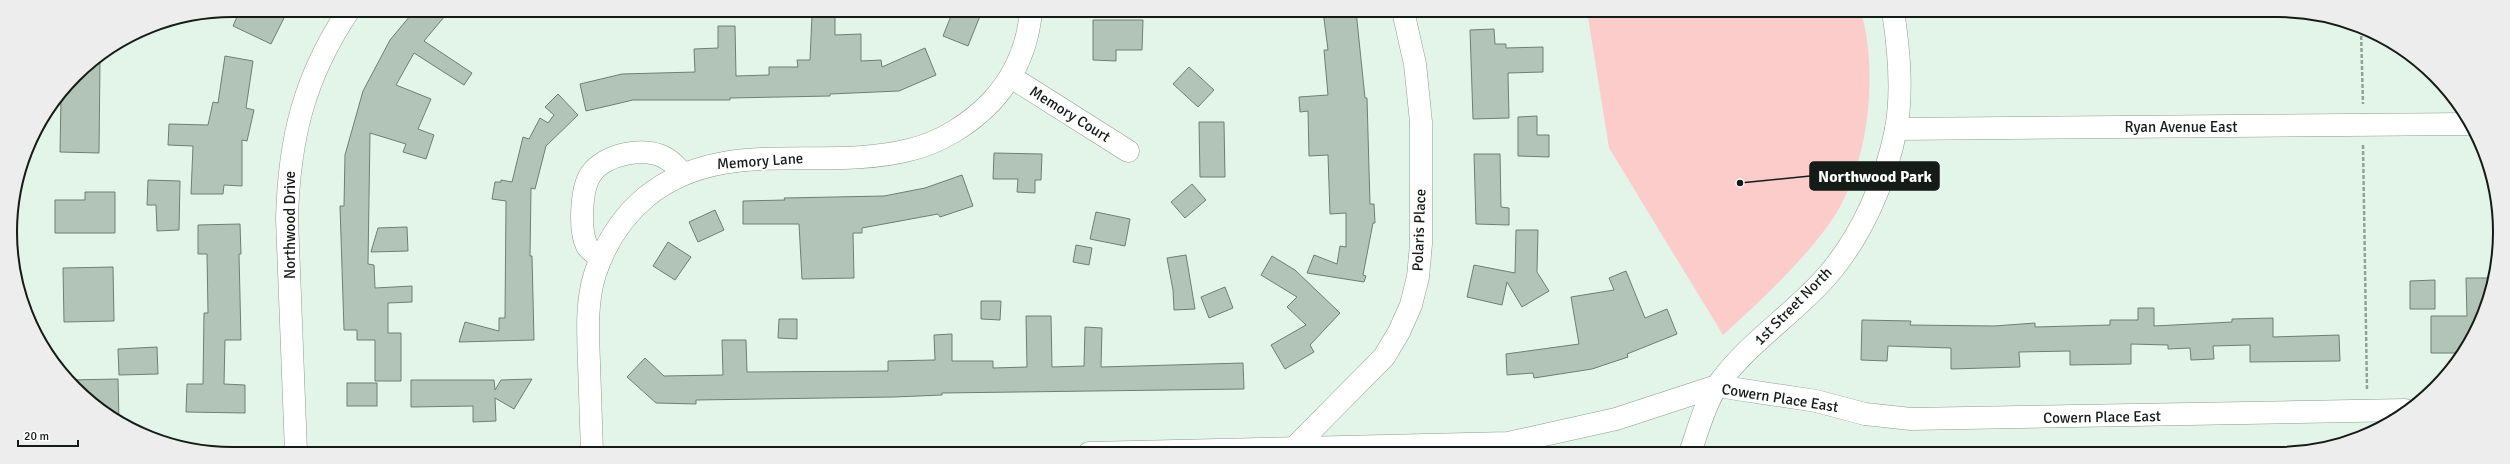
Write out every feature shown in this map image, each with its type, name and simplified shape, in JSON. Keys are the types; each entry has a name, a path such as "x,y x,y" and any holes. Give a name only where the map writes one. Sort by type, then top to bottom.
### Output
{"street":[{"name":"Northwood Drive","path":"296,447 287,219 288,182 293,138 317,65 345,17"},
{"name":"Memory Lane","path":"592,447 588,303 594,275 601,258 621,223 635,207 657,188 683,174 710,164 748,160 882,156 910,150 938,140 963,126 986,108 1011,77 1023,51 1030,17"},
{"name":"Polaris Place","path":"1294,447 1384,357 1405,318 1418,277 1421,244 1421,122 1415,64 1405,17"},
{"name":"1st Street North","path":"1692,447 1717,386 1760,338 1826,276 1850,245 1869,208 1884,169 1896,129 1900,87 1898,44 1894,17"},
{"name":"Memory Court","path":"1011,77 1128,151"},
{"name":"Ryan Avenue East","path":"1896,129 2463,124"},
{"path":"601,258 587,247 583,226 584,192 591,174 603,163 620,156 642,153 655,154 667,158 683,174"},
{"name":"Cowern Place East","path":"1384,447 1508,443 1616,419 1717,386 1816,401 1865,414 1911,419 2398,410"}],"path":[{"path":"2361,33 2367,411"}],"shaded area":[{"path":"1588,17 1862,17 1869,57 1870,82 1868,106 1860,155 1853,178 1844,199 1834,217 1821,235 1790,271 1723,335 1609,148"}],"building":[{"path":"237,17 284,17 271,44 233,26"},
{"path":"409,17 444,17 424,41 472,73 464,85 414,53 396,85 431,99 418,129 434,135 426,159 403,152 406,144 370,133 368,264 374,265 375,288 412,286 412,302 388,303 388,333 401,333 401,381 375,381 375,340 357,340 357,330 344,330 340,206 344,206 345,155 363,91 390,40"},
{"path":"812,17 835,17 835,35 861,34 861,61 881,60 882,67 925,48 936,75 899,91 830,94 830,96 730,98 730,100 633,100 586,111 580,84 622,74 695,72 694,49 718,48 718,26 735,26 736,76 769,75 769,67 798,67 797,60 810,60"},
{"path":"951,17 980,17 968,46 943,36"},
{"path":"1324,17 1357,17 1365,98 1367,98 1370,204 1374,204 1375,223 1373,223 1363,275 1366,276 1364,282 1307,273 1314,255 1337,264 1340,246 1346,247 1346,213 1330,214 1328,155 1309,156 1308,111 1300,112 1299,97 1328,95 1324,50 1328,50"},
{"path":"1093,20 1143,20 1142,50 1116,50 1116,61 1093,60"},
{"path":"1494,29 1495,44 1506,44 1506,48 1543,47 1543,72 1508,73 1509,118 1473,119 1470,30"},
{"path":"225,56 253,61 246,108 254,110 247,141 242,140 242,186 224,185 223,194 191,194 193,146 168,145 169,124 208,125 213,102 218,103"},
{"path":"100,62 99,153 60,152 61,101 70,90"},
{"path":"1189,67 1214,90 1198,107 1173,84"},
{"path":"558,94 578,115 546,146 535,189 531,188 530,256 532,256 534,340 459,342 465,322 499,331 499,318 505,318 506,201 492,199 495,182 501,182 501,180 512,182 523,137 529,139 540,118 548,123 554,115 545,107"},
{"path":"1537,116 1537,135 1549,135 1549,157 1518,156 1518,117"},
{"path":"1199,122 1224,122 1225,177 1200,177"},
{"path":"994,153 1042,154 1041,180 1035,180 1035,193 1017,192 1018,179 993,179"},
{"path":"1474,154 1500,154 1501,207 1509,208 1509,225 1476,224"},
{"path":"962,175 973,206 940,217 938,214 862,228 862,233 853,233 854,278 802,279 799,224 743,224 743,201 785,200 784,198 884,196 925,188"},
{"path":"148,180 180,181 179,230 157,231 156,205 147,205"},
{"path":"1192,184 1206,200 1185,218 1171,202"},
{"path":"85,192 115,192 115,233 55,233 55,200 85,200"},
{"path":"715,210 724,230 698,242 689,222"},
{"path":"1096,212 1130,219 1125,246 1090,239"},
{"path":"240,224 241,254 239,254 241,340 225,340 224,384 245,385 245,413 186,412 187,384 203,384 204,313 208,313 207,254 198,254 198,225"},
{"path":"407,227 408,251 371,252 378,228"},
{"path":"1516,230 1538,230 1537,272 1549,291 1522,307 1507,282 1502,305 1467,297 1474,265 1515,273"},
{"path":"668,242 691,257 675,280 653,266"},
{"path":"1076,245 1092,248 1089,265 1073,262"},
{"path":"1186,255 1195,309 1174,310 1173,290 1167,258"},
{"path":"1272,256 1295,270 1340,313 1310,345 1314,352 1285,369 1271,345 1306,325 1287,307 1297,297 1261,275"},
{"path":"113,267 114,321 64,322 63,268"},
{"path":"1626,271 1645,318 1667,309 1677,334 1627,354 1628,357 1592,369 1534,378 1533,373 1507,375 1506,354 1579,344 1571,297 1614,290 1609,278"},
{"path":"2466,278 2488,278 2477,314 2456,353 2431,353 2431,316 2467,316"},
{"path":"2435,280 2435,309 2410,309 2410,281"},
{"path":"1225,287 1233,308 1209,318 1201,297"},
{"path":"981,301 1001,301 1000,320 981,319"},
{"path":"2138,308 2154,308 2154,326 2232,322 2232,319 2273,318 2273,337 2339,335 2340,361 2250,362 2250,345 2213,346 2214,359 2191,360 2190,348 2168,349 2168,345 2131,344 2131,364 2070,365 2070,351 2019,352 2020,367 1951,369 1951,348 1888,346 1887,361 1861,360 1862,320 1911,321 1910,325 1994,326 2035,323 2035,327 2110,325 2110,320 2138,320"},
{"path":"1026,316 1051,316 1052,367 1084,366 1085,327 1102,328 1101,367 1243,363 1244,389 942,393 942,395 894,397 696,400 696,404 656,403 627,377 645,358 664,376 723,375 722,340 746,340 747,372 888,371 888,361 935,360 934,335 952,334 952,361 993,361 993,368 1027,367"},
{"path":"779,319 797,319 797,339 778,338"},
{"path":"157,347 158,374 119,375 118,349"},
{"path":"118,379 119,415 101,403 76,380"},
{"path":"532,379 514,409 495,398 496,421 473,422 473,406 411,407 411,380 494,380 495,390 501,380"},
{"path":"347,383 377,383 377,406 347,406"}],"place":[{"name":"Northwood Park","path":"1740,183"}]}
